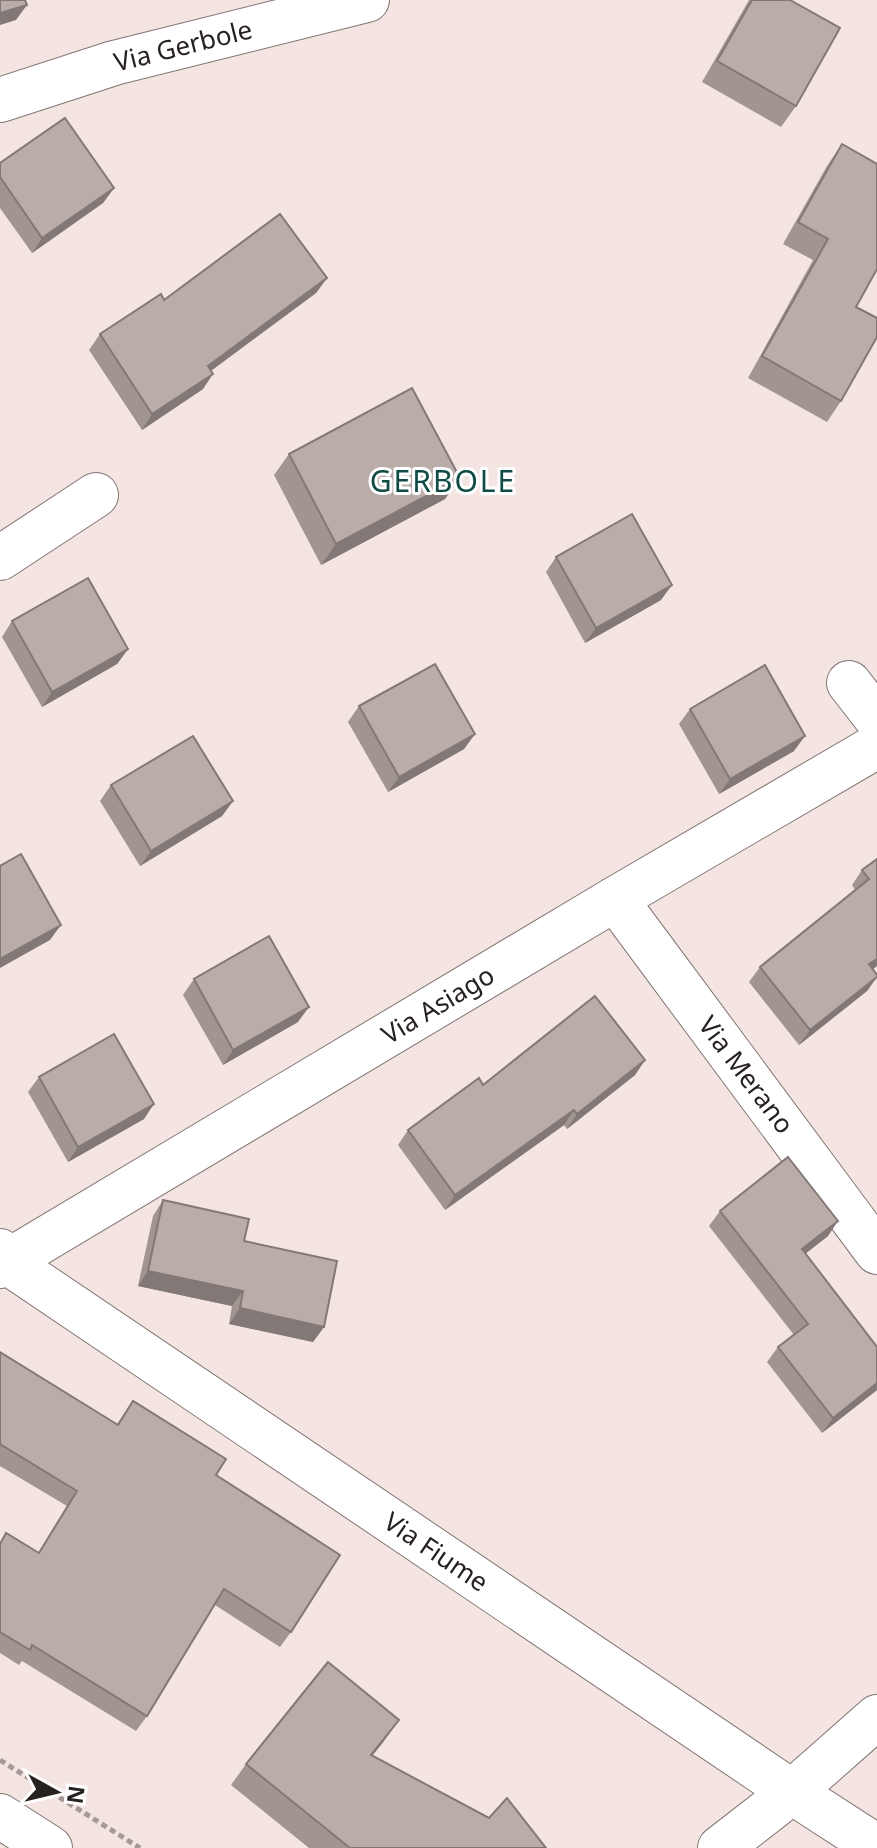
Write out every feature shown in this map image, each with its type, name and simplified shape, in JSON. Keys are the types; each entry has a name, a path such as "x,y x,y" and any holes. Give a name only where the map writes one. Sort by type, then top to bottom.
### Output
{"street":[{"name":"Via Gerbole","path":"0,100 114,63 367,0"},
{"path":"0,558 96,495"},
{"path":"849,683 877,719"},
{"name":"Via Asiago","path":"2,1260 877,746"},
{"name":"Via Merano","path":"615,899 877,1252"},
{"name":"Via Fiume","path":"2,1260 877,1847"},
{"path":"720,1848 792,1792 877,1717"},
{"path":"0,1816 50,1848"}],"path":[{"path":"0,1760 140,1848"}],"building":[{"path":"0,0 25,0 27,5 0,13"},
{"path":"752,0 790,0 840,28 796,106 717,61"},
{"path":"65,118 114,188 42,238 0,177 0,163"},
{"path":"842,144 877,164 877,269 856,307 877,318 877,337 841,401 762,356 828,239 798,222"},
{"path":"280,214 327,278 208,366 213,374 152,414 100,334 161,294 164,300"},
{"path":"412,388 460,478 336,544 289,454"},
{"path":"632,514 672,585 596,628 556,557"},
{"path":"88,578 128,649 52,692 12,621"},
{"path":"435,664 475,734 399,777 359,706"},
{"path":"765,665 805,736 730,779 690,709"},
{"path":"193,736 233,801 151,851 111,785"},
{"path":"21,854 61,925 0,959 0,866"},
{"path":"877,859 877,959 869,964 877,977 810,1030 760,967 869,879 862,870"},
{"path":"269,936 309,1007 233,1050 194,979"},
{"path":"595,996 645,1060 577,1114 574,1110 455,1195 408,1130 479,1078 483,1085"},
{"path":"114,1034 154,1104 78,1147 39,1077"},
{"path":"788,1157 838,1221 802,1249 877,1347 877,1383 833,1418 778,1347 808,1324 720,1211"},
{"path":"163,1200 249,1219 244,1241 337,1261 324,1327 240,1308 243,1291 148,1271"},
{"path":"0,1352 118,1425 133,1401 226,1459 216,1475 340,1555 291,1632 224,1589 147,1716 32,1645 30,1650 0,1632 0,1544 6,1533 39,1553 77,1491 0,1444"},
{"path":"328,1662 399,1720 371,1755 489,1818 507,1798 546,1848 350,1848 246,1764"}],"district":[{"name":"GERBOLE","path":"443,482"}]}
